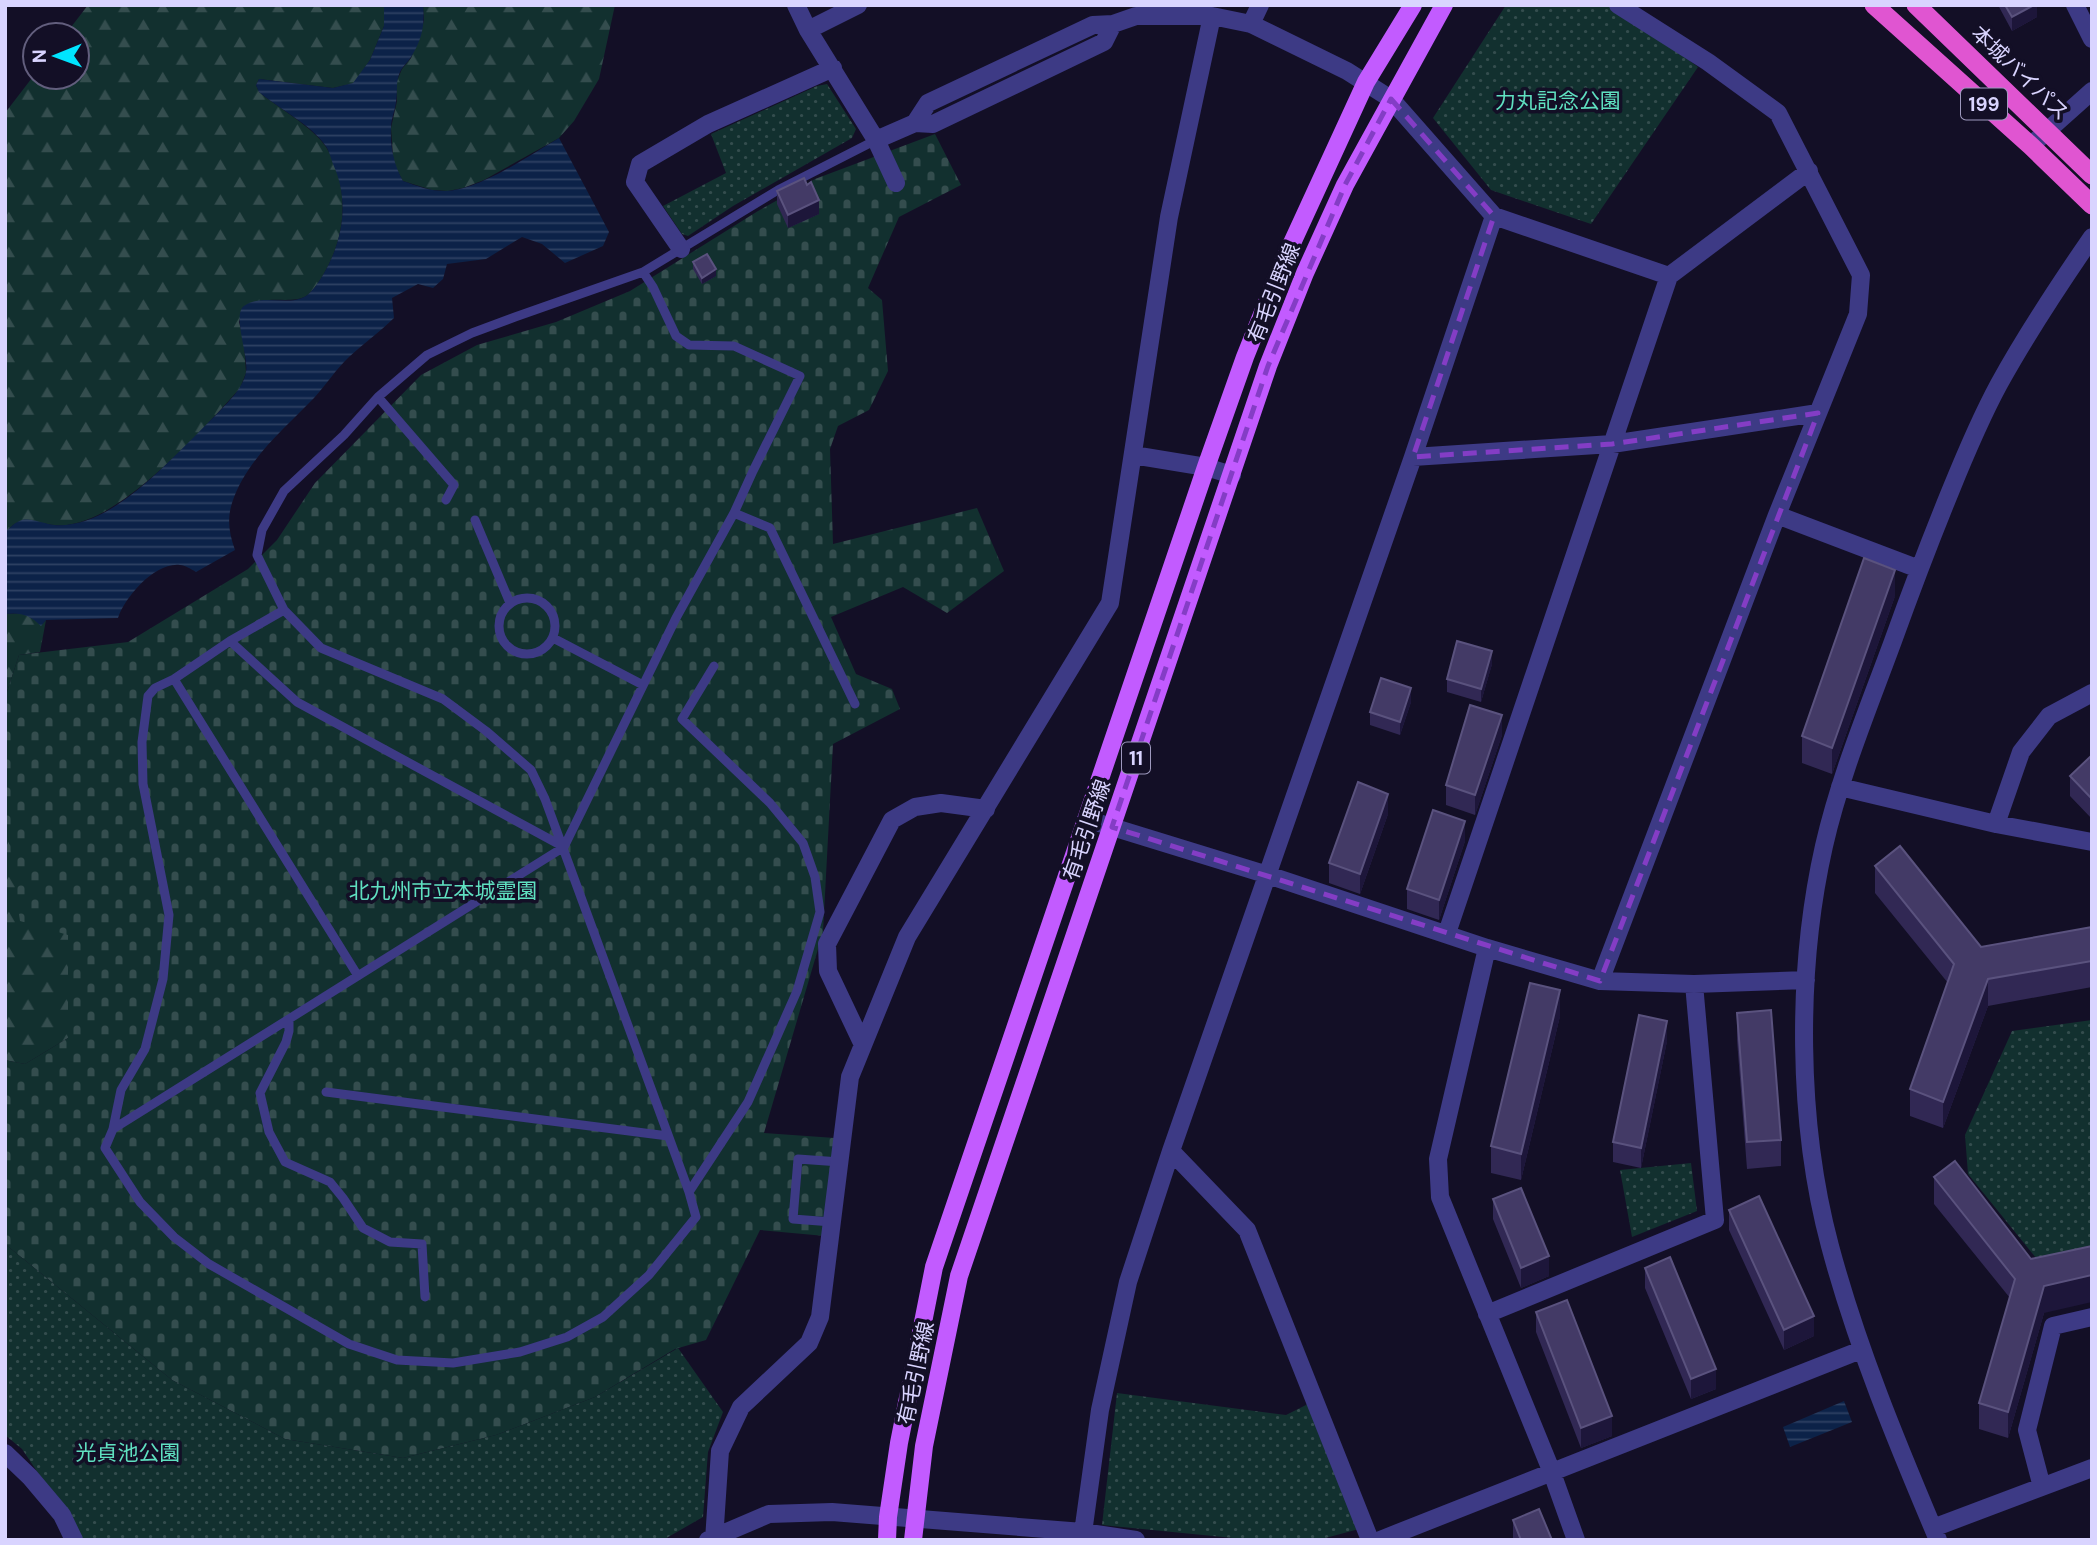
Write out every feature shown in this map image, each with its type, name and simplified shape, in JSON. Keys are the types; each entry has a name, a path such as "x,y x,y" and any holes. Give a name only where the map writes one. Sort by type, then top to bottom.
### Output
{"highway":[{"name":"199","path":"1874,5 2031,146 2092,205"},
{"name":"本城バイパス","path":"1916,5 2092,175"}],"main road":[{"name":"有毛引野線","path":"887,1540 899,1443 934,1267 1206,467 1281,267 1366,82 1413,5"},
{"name":"有毛引野線","path":"913,1540 924,1446 959,1276 1268,366 1305,273 1345,185 1444,5"}],"street":[{"path":"796,5 808,30 876,140 896,183"},
{"path":"808,30 858,5"},
{"path":"1251,24 1259,5"},
{"path":"1600,981 1777,515 1858,314 1861,275 1778,113 1708,62 1618,5"},
{"path":"2075,5 2092,39"},
{"path":"876,140 915,123 933,124 1104,42 1113,24 1137,10 1212,16 1251,24 1366,82 1391,99 1494,216 1669,276"},
{"path":"1136,1540 832,1512 769,1514 712,1539 720,1451 741,1407 809,1343 820,1317 850,1077 907,937 1110,603 1169,218 1212,16"},
{"path":"681,249 635,181 640,164 708,124 833,68"},
{"path":"2031,146 2092,91"},
{"path":"1447,933 1669,276 1809,171"},
{"path":"1083,1536 1100,1410 1128,1282 1494,216"},
{"path":"2092,237 2036,320 1973,436 1919,569 1840,786 1824,845 1811,917 1804,1070 1814,1167 1829,1243 1861,1350 1935,1534 2092,1468"},
{"path":"1413,457 1612,444 1818,413"},
{"path":"1133,455 1206,467 1231,475"},
{"path":"1777,515 1919,569"},
{"path":"1996,824 2021,751 2049,716 2092,693"},
{"path":"1840,786 1996,824 2092,842"},
{"path":"863,1045 828,971 827,944 892,820 915,807 941,803 986,809"},
{"path":"1086,819 1268,875 1486,948 1600,981 1695,984 1806,981"},
{"path":"1486,948 1438,1159 1440,1197 1551,1470 1576,1540"},
{"path":"1487,1314 1715,1220 1695,984"},
{"path":"1171,1151 1247,1230 1370,1540"},
{"path":"2042,1487 2028,1430 2053,1325 2092,1317"},
{"path":"1380,1540 1551,1470 1861,1350"},
{"path":"5,1453 30,1476 62,1515 74,1540"}],"lane":[{"path":"284,610 230,641 174,679 155,688 148,696 142,741 143,784 169,915 163,979 145,1049 121,1090 113,1129 105,1148 140,1202 174,1237 209,1264 349,1344 397,1360 453,1363 520,1352 567,1337 603,1317 649,1275 696,1217 564,847 531,770 486,731 443,699 321,648 284,610 257,555 262,530 284,491 344,435 378,397 427,355 472,333 643,272 778,190 876,140"},
{"path":"113,1129 564,847 676,618 734,513 800,376 734,346 689,345 676,336 643,272"},
{"path":"378,397 454,485 446,500"},
{"path":"734,513 770,528 855,704"},
{"path":"475,520 510,603"},
{"path":"524,598 538,600 550,610 555,623 553,638 543,649 530,655 515,652 504,643 499,629 501,615 510,603 524,598"},
{"path":"553,638 643,685"},
{"path":"230,641 297,702 564,847"},
{"path":"689,1192 748,1102 797,991 820,912 815,877 803,843 770,803 682,719 714,666"},
{"path":"174,679 358,976"},
{"path":"289,1019 286,1042 261,1093 269,1132 285,1162 330,1182 363,1228 390,1242 422,1244 427,1258 425,1297"},
{"path":"326,1092 668,1136"},
{"path":"832,1222 793,1219 798,1158 840,1162"}],"highlighted area":[{"path":"1391,99 1494,216 1413,457 1612,444 1818,413 1600,981 1112,827 1268,366 1345,185"}],"green space":[{"path":"88,5 384,5 384,26 370,60 354,83 333,88 259,79 256,85 259,92 320,140 334,162 339,178 342,211 337,244 331,260 311,292 298,299 262,301 243,307 239,322 244,342 246,373 240,388 168,463 126,498 82,521 55,525 23,521 5,532 5,113 22,91 91,91 91,21 76,21"},
{"path":"423,5 615,5 599,79 574,121 559,138 484,180 448,191 432,190 403,181 393,156 391,128 397,101 396,83 411,58 424,21"},
{"name":"力丸記念公園","path":"1506,5 1613,5 1698,67 1591,224 1491,190 1433,118"},
{"path":"827,84 856,129 852,138 733,206 688,236 682,234 663,206 726,173 711,134 817,86"},
{"name":"北九州市立本城霊園","path":"935,134 961,185 899,217 868,288 882,300 888,371 869,410 838,426 830,449 833,544 977,508 1004,571 947,613 903,587 831,617 856,674 892,689 900,709 833,744 823,932 764,1133 835,1138 825,1236 760,1230 706,1340 675,1349 595,1397 496,1435 403,1458 285,1439 172,1380 5,1244 5,1060 25,1064 68,1038 68,935 20,921 5,815 5,698 19,655 128,642 248,569 277,540 315,483 421,375 477,345 556,322 630,291 758,211 815,179"},
{"path":"24,613 41,625 46,620 40,652 19,655 5,698 5,614"},
{"path":"5,815 9,833 68,935 68,1038 25,1064 5,1060"},
{"path":"2092,1020 2092,1251 2040,1263 1968,1174 1965,1135 2012,1031"},
{"path":"1691,1163 1697,1211 1632,1237 1620,1170"},
{"name":"光貞池公園","path":"5,1244 172,1380 285,1439 403,1458 496,1435 595,1397 678,1348 723,1412 708,1452 703,1517 663,1540 83,1540 22,1449 5,1435"},
{"path":"1117,1393 1286,1415 1310,1403 1359,1529 1318,1540 1253,1540 1102,1525"}],"water":[{"path":"384,5 423,5 422,32 415,51 399,74 391,125 393,156 403,181 445,191 473,185 504,171 559,138 609,232 603,246 565,263 542,244 522,237 486,259 447,264 443,279 433,288 418,284 392,298 394,318 344,362 256,459 238,487 230,509 229,526 235,550 196,572 180,565 161,569 134,591 118,618 46,620 41,626 25,615 5,614 5,532 22,520 58,525 85,521 102,514 137,490 216,415 242,384 246,365 240,318 244,306 259,300 299,299 311,292 323,275 335,249 343,206 338,178 328,149 303,123 259,92 256,85 259,79 333,88 353,83 370,60 384,26"},
{"path":"1844,1401 1852,1422 1790,1447 1783,1427"}],"building":[{"path":"2005,5 2034,5 2012,17"},
{"path":"804,178 807,185 811,182 819,200 788,215 777,191"},
{"path":"707,254 716,269 702,278 693,262"},
{"path":"1864,558 1895,570 1832,748 1802,736"},
{"path":"1457,641 1492,651 1481,689 1447,679"},
{"path":"1381,678 1411,688 1400,722 1370,712"},
{"path":"1470,705 1502,715 1475,795 1446,785"},
{"path":"2092,755 2092,799 2070,776"},
{"path":"1358,782 1388,794 1360,874 1329,863"},
{"path":"1433,810 1465,821 1439,900 1407,889"},
{"path":"1900,846 1981,947 2092,927 2092,961 1988,979 1943,1102 1910,1089 1954,964 1875,866"},
{"path":"1530,983 1560,990 1521,1154 1491,1146"},
{"path":"1771,1010 1781,1140 1747,1142 1737,1013"},
{"path":"1639,1015 1667,1021 1641,1148 1613,1142"},
{"path":"1955,1161 2031,1259 2092,1246 2092,1275 2044,1286 2008,1412 1979,1403 2015,1279 1934,1177"},
{"path":"1521,1188 1549,1256 1521,1268 1493,1199"},
{"path":"1759,1196 1814,1316 1784,1330 1729,1210"},
{"path":"1670,1257 1716,1369 1691,1379 1645,1268"},
{"path":"1567,1300 1612,1416 1581,1428 1536,1312"},
{"path":"1539,1509 1552,1540 1521,1540 1513,1520"}]}
